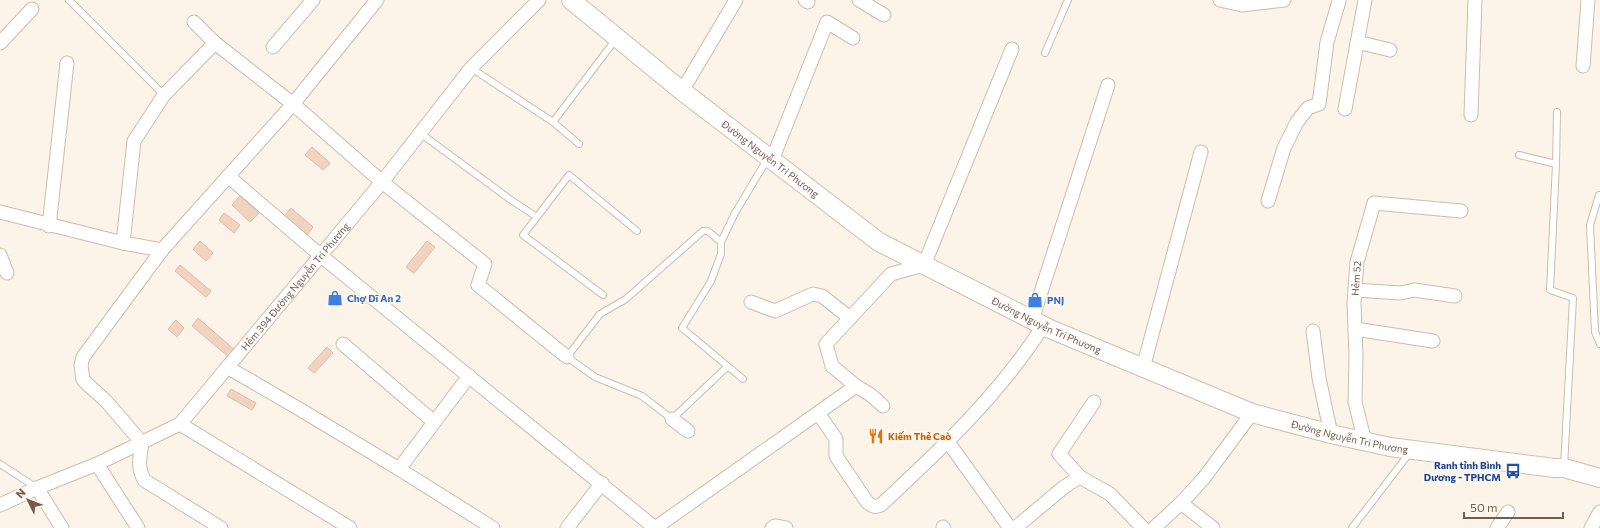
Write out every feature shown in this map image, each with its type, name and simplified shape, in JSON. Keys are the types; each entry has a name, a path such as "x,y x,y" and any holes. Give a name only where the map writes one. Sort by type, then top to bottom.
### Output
{"main road":[{"name":"Đường Nguyễn Tri Phương","path":"571,0 682,91 879,242 1038,323 1252,413 1331,434 1390,447 1564,468 1600,478"}],"street":[{"path":"273,48 313,0"},
{"path":"222,528 144,480 140,471 142,443 107,402 83,380 81,365 83,357 162,250 293,104 377,0"},
{"name":"Hẻm 394 Đường Nguyễn Tri Phương","path":"0,505 96,464 180,424 382,182 471,68 539,0"},
{"path":"682,91 736,0"},
{"path":"858,0 884,15"},
{"path":"1220,0 1242,5 1284,0"},
{"path":"1268,201 1284,148 1297,122 1308,108 1319,104 1327,42 1338,0"},
{"path":"1345,109 1365,0"},
{"path":"1471,115 1475,0"},
{"path":"1583,66 1588,0"},
{"path":"0,43 32,9"},
{"path":"194,22 215,43 293,104 382,182 485,264 478,285 567,358"},
{"path":"770,158 827,22 853,38"},
{"path":"1357,42 1390,50"},
{"path":"123,243 134,141 164,94 215,43"},
{"path":"883,406 871,395 856,386 832,366 826,344 891,274 924,265 1012,49"},
{"path":"50,226 66,63"},
{"path":"818,413 836,439 836,456 867,502 872,506 878,507 948,442 1005,380 1026,353 1038,323 1108,85"},
{"path":"1143,368 1201,152"},
{"path":"228,176 320,255 655,528 856,386"},
{"name":"Hẻm 52","path":"1365,442 1355,402 1355,290 1357,262 1374,203 1461,212"},
{"path":"0,212 50,226 123,243 162,250"},
{"path":"0,255 7,273"},
{"path":"1355,290 1402,293 1414,290 1455,296"},
{"path":"751,302 775,311 813,294 822,296 850,318"},
{"path":"1355,329 1433,341"},
{"path":"1313,331 1319,378 1331,434"},
{"path":"343,344 434,422"},
{"path":"227,367 301,410 493,528"},
{"path":"399,470 469,376"},
{"path":"1094,402 1059,454 1080,477 1110,494 1143,528"},
{"path":"1162,526 1204,478 1252,413"},
{"path":"672,419 688,431"},
{"path":"180,424 350,528"},
{"path":"948,442 1010,528"},
{"path":"96,464 138,528"},
{"path":"1015,528 1064,487 1080,477"},
{"path":"567,528 602,484"},
{"path":"37,488 62,528"},
{"path":"1181,503 1213,528"},
{"path":"1496,528 1508,512"},
{"path":"1591,528 1600,512"},
{"path":"772,528 775,526 786,528"}],"lane":[{"path":"68,0 164,94"},
{"path":"1045,53 1068,0"},
{"path":"553,122 617,38"},
{"path":"471,68 553,122 579,144"},
{"path":"1557,112 1550,290 1573,298 1564,468"},
{"path":"420,133 537,217"},
{"path":"1519,156 1556,164"},
{"path":"743,379 682,328 711,281 721,254 721,242 736,213 770,158"},
{"path":"603,295 523,235 569,175 637,231"},
{"path":"1600,195 1590,225 1595,332 1600,344"},
{"path":"721,242 708,231 703,231 626,299 600,314 567,358 595,377 642,396 672,419 727,367"},
{"path":"1352,528 1412,450"},
{"path":"0,464 37,488"}],"building":[{"path":"312,147 330,163 323,170 305,155"},
{"path":"240,196 259,213 250,222 232,205"},
{"path":"291,208 313,227 307,235 284,216"},
{"path":"224,213 240,225 234,233 219,220"},
{"path":"200,241 213,253 206,261 193,249"},
{"path":"427,241 435,247 414,273 406,267"},
{"path":"180,265 211,291 206,297 175,271"},
{"path":"198,318 236,351 230,358 192,326"},
{"path":"176,320 184,328 177,337 168,329"},
{"path":"327,347 333,353 314,373 308,368"},
{"path":"231,389 256,403 252,410 227,396"}],"place":[{"name":"Chợ Dĩ An 2","path":"335,298"},
{"name":"PNJ","path":"1035,300"},
{"name":"Kiếm Thẻ Caò","path":"876,436"},
{"name":"Ranh tỉnh Bình Dương - TPHCM","path":"1513,471"}]}
